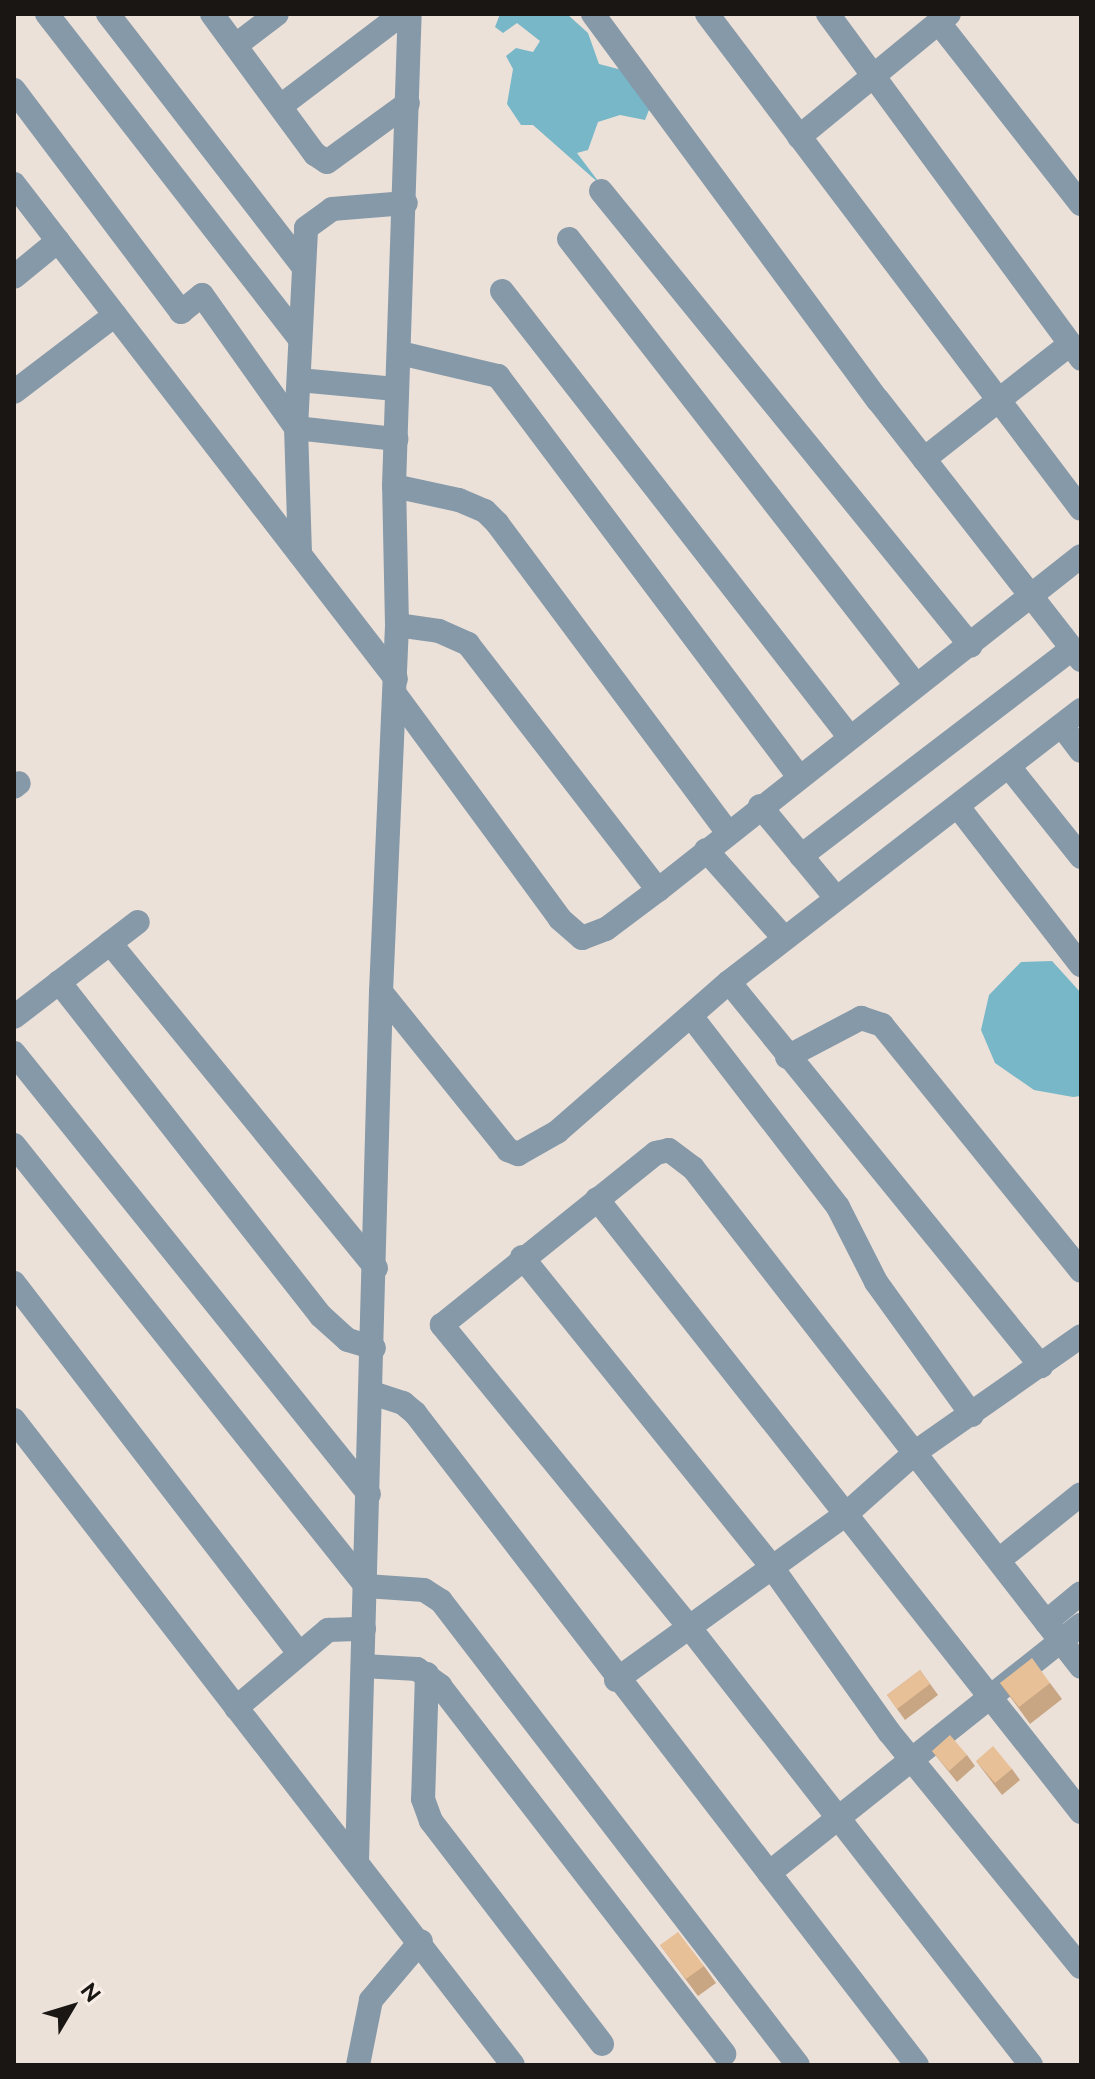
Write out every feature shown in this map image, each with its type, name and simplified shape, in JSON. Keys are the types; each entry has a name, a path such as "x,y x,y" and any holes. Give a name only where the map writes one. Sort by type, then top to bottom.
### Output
{"street":[{"path":"47,14 299,338"},
{"path":"108,14 302,265"},
{"path":"212,14 282,105 315,154 327,162 408,103"},
{"path":"236,45 277,14"},
{"path":"282,105 402,14"},
{"path":"357,1861 374,1348 381,992 397,625 394,486 396,389 406,203 410,14"},
{"path":"593,14 924,459 1076,654 801,856"},
{"path":"707,14 1081,509"},
{"path":"828,14 1075,352 999,400 924,459"},
{"path":"799,137 874,79 944,18 1081,204"},
{"path":"14,90 181,312 202,295 296,428 396,439"},
{"path":"601,191 971,646"},
{"path":"18,197 58,241 300,554 570,931 582,938 595,935 658,890 848,735 971,646 1029,595 1081,556"},
{"path":"300,554 296,428 306,228 316,217 332,209 406,203"},
{"path":"569,239 915,684"},
{"path":"14,277 58,241"},
{"path":"502,291 848,735"},
{"path":"14,392 115,315"},
{"path":"400,353 498,376 798,776"},
{"path":"299,380 396,389"},
{"path":"394,486 459,500 491,517 728,833"},
{"path":"397,625 439,631 468,644 658,890"},
{"path":"381,992 508,1150 518,1154 557,1132 729,982 1072,718 1081,751"},
{"path":"1010,768 1081,857"},
{"path":"760,806 836,898"},
{"path":"959,808 1081,965"},
{"path":"706,850 784,938"},
{"path":"17,1008 59,982 138,922"},
{"path":"110,943 376,1268"},
{"path":"59,982 321,1316 348,1340 374,1348"},
{"path":"729,982 1041,1366"},
{"path":"691,1016 838,1207 876,1282 972,1415"},
{"path":"787,1057 861,1018 882,1025 1081,1271"},
{"path":"14,1053 369,1494"},
{"path":"14,1145 366,1586 424,1590 441,1601 798,2065"},
{"path":"1031,2065 690,1628 442,1325 522,1257 656,1153 669,1150 680,1157 917,1451 1081,1667"},
{"path":"597,1199 1081,1812"},
{"path":"522,1257 771,1566 915,1763 1081,1967"},
{"path":"14,1283 299,1653"},
{"path":"616,1680 845,1515 917,1451 1081,1336"},
{"path":"372,1393 403,1403 415,1413 616,1680 917,2065"},
{"path":"14,1420 421,1941 513,2065"},
{"path":"999,1560 1081,1494"},
{"path":"769,1873 915,1763 991,1698 1053,1631 1081,1593"},
{"path":"1053,1631 1081,1625"},
{"path":"236,1708 334,1627 364,1629"},
{"path":"363,1666 427,1674 724,2054"},
{"path":"427,1674 423,1799 431,1821 602,2044"},
{"path":"358,2065 371,2000 421,1941"}],"water":[{"path":"500,14 567,14 588,33 599,64 626,71 651,105 645,120 620,115 598,122 588,150 577,153 601,185 533,125 521,125 507,104 513,69 506,56 516,48 533,52 540,41 517,23 503,33 495,27"},
{"path":"1052,961 1081,993 1081,1096 1034,1090 995,1063 981,1030 989,995 1021,962"}],"building":[{"path":"1032,1658 1050,1683 1019,1707 1000,1683"},
{"path":"920,1670 930,1684 897,1709 887,1695"},
{"path":"950,1735 967,1755 949,1771 932,1751"},
{"path":"993,1746 1012,1769 995,1783 976,1761"},
{"path":"678,1932 704,1966 686,1979 660,1945"}]}
